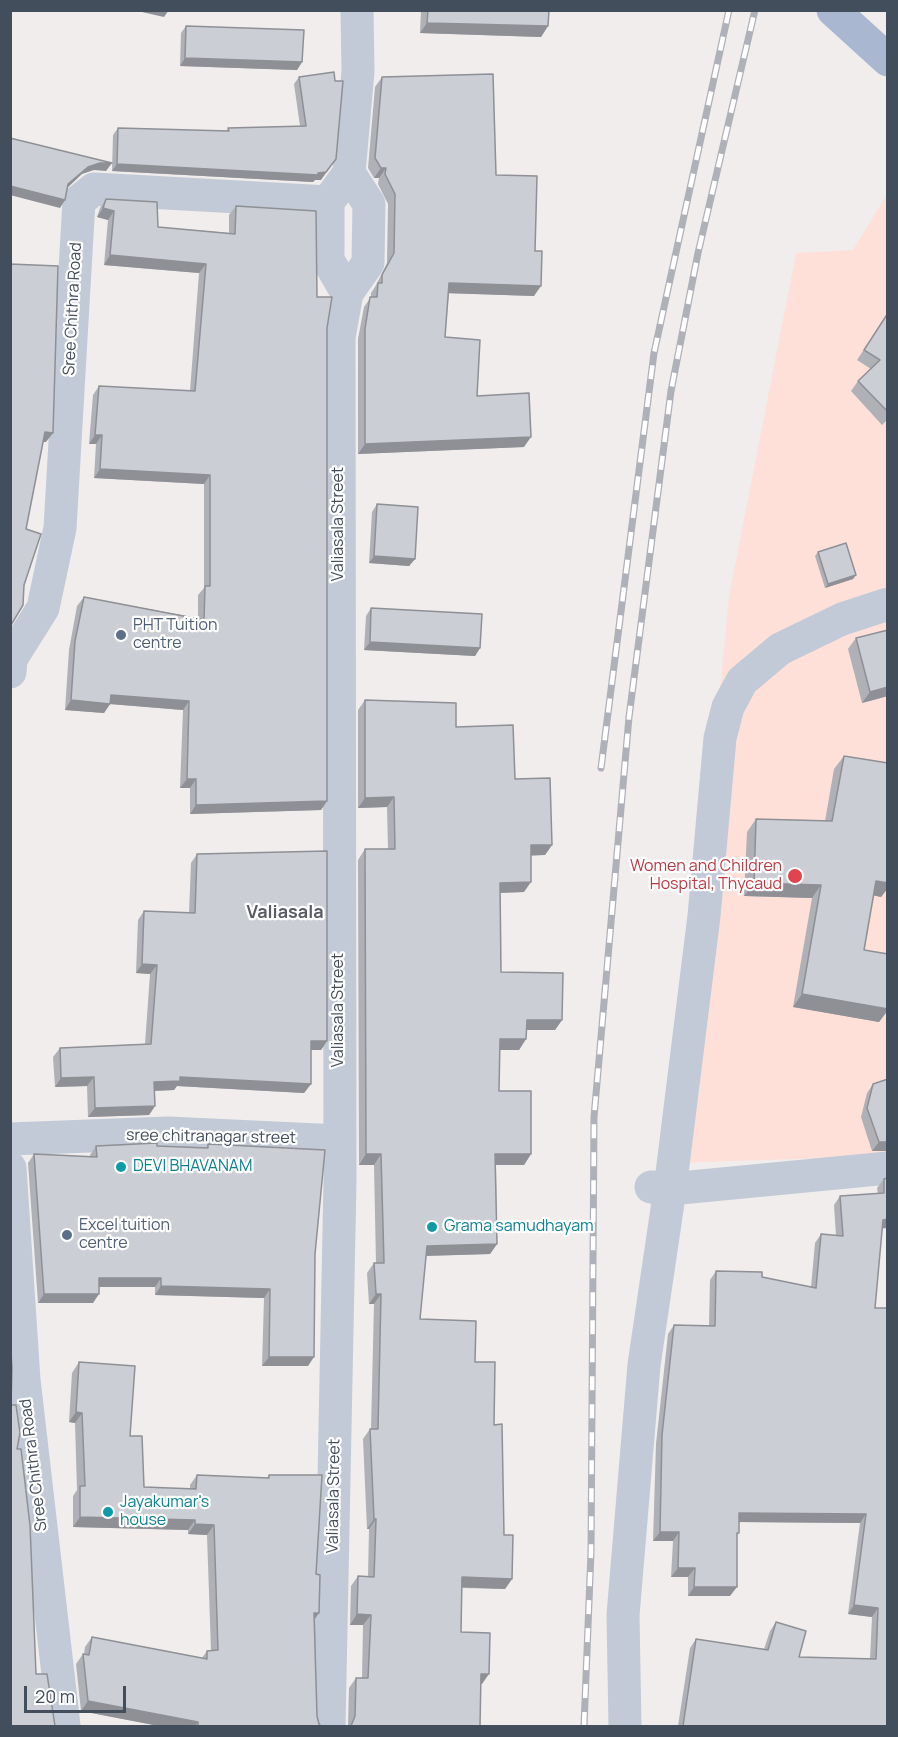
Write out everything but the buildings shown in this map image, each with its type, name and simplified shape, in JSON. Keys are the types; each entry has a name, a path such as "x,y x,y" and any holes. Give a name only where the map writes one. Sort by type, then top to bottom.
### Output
{"main road":[{"path":"833,10 888,60"}],"street":[{"path":"349,173 369,204 369,216 368,264 347,293 328,260 328,202 349,173 358,71 357,10"},
{"name":"Sree Chithra Road","path":"10,672 11,659 43,608 60,528 80,201 94,189 328,202"},
{"name":"Valiasala Street","path":"329,1726 339,1142 339,337 347,293"},
{"path":"625,1726 623,1615 661,1188 704,916 720,738 728,707 742,681 780,649 842,619 888,604"},
{"name":"sree chitranagar street","path":"10,1139 168,1133 339,1142"},
{"name":"Sree Chithra Road","path":"10,1168 24,1380 64,1726"},
{"path":"661,1188 888,1168"}],"shaded area":[{"name":"Women and Children Hospital, Thycaud","path":"887,194 887,1156 674,1163 729,596 796,253 853,250"}],"railway":[{"path":"601,768 654,353 729,10"},
{"path":"584,1726 591,1552 594,1117 629,717 671,391 698,253 755,10"}],"place":[{"name":"PHT Tuition centre","path":"121,635"},
{"name":"Women and Children Hospital, Thycaud","path":"795,876"},
{"name":"DEVI BHAVANAM","path":"121,1167"},
{"name":"Grama samudhayam","path":"432,1227"},
{"name":"Excel tuition centre","path":"67,1235"},
{"name":"Jayakumar's house","path":"108,1512"}],"district":[{"name":"Valiasala","path":"285,913"}]}
